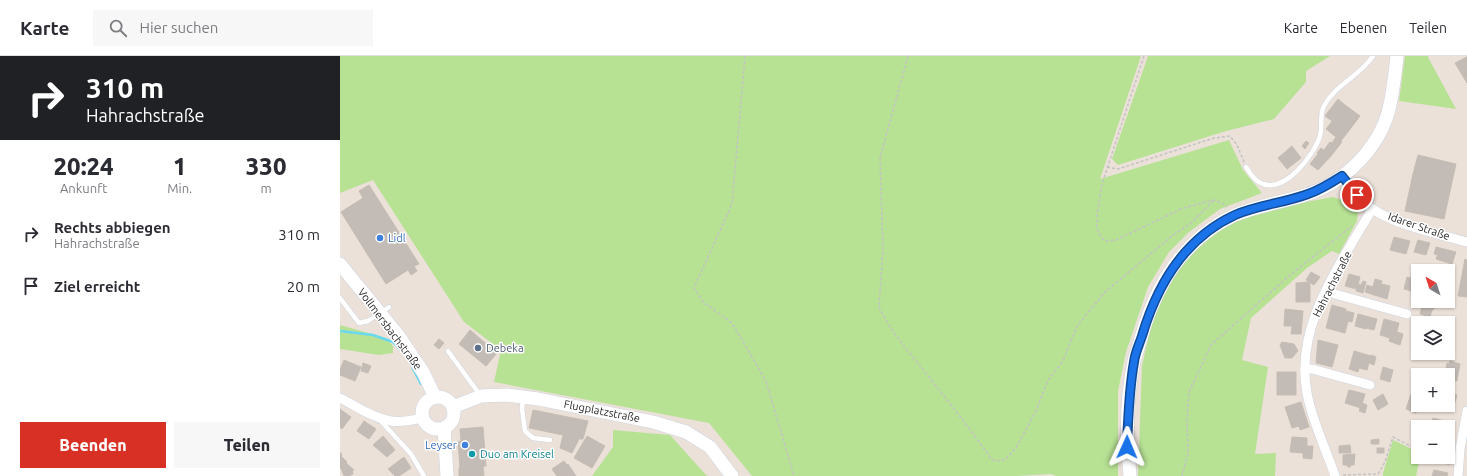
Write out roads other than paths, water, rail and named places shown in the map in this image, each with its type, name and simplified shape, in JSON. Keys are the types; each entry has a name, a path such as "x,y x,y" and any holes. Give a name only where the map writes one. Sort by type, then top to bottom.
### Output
{"street":[{"path":"1130,476 1127,447 1128,403 1134,361 1146,323 1162,284 1181,257 1210,230 1236,215 1307,195 1330,184 1357,163 1368,152 1383,128 1391,100 1397,56"},
{"path":"1342,176 1357,195 1372,209"},
{"name":"Hahrachstraße","path":"1335,476 1307,393 1305,369 1306,346 1315,315 1372,209"},
{"name":"Idarer Straße","path":"1372,209 1402,222 1467,242"},
{"name":"Vollmersbachstraße","path":"340,264 384,310 423,372 434,397"},
{"path":"1327,291 1407,314"},
{"path":"1305,369 1370,385"},
{"name":"Flugplatzstraße","path":"453,407 481,396 507,395 611,413 653,422 686,432 710,447 732,476"},
{"path":"434,397 445,398 453,407 453,419 450,424 444,428 435,429 430,427 422,418 423,407 428,400 434,397"},
{"path":"340,398 378,417 392,422 410,421 422,418"},
{"path":"1458,472 1467,411"},
{"path":"444,428 447,476"}],"lane":[{"path":"1246,167 1259,182 1264,185 1271,186 1296,173 1316,145 1322,126 1321,113 1324,106 1338,90 1366,66 1373,56"},
{"path":"340,298 359,323 368,321 384,310"},
{"path":"448,351 481,396"},
{"path":"523,397 522,410 525,431 533,438 550,440"},
{"path":"378,417 411,454 424,476"}],"waterway":[{"path":"340,331 373,335 393,342 401,350"},
{"path":"412,367 421,384"}],"place":[{"name":"Lidl","path":"380,238"},
{"name":"Debeka","path":"478,348"},
{"name":"Leyser","path":"465,445"},
{"name":"Duo am Kreisel","path":"472,454"}]}
